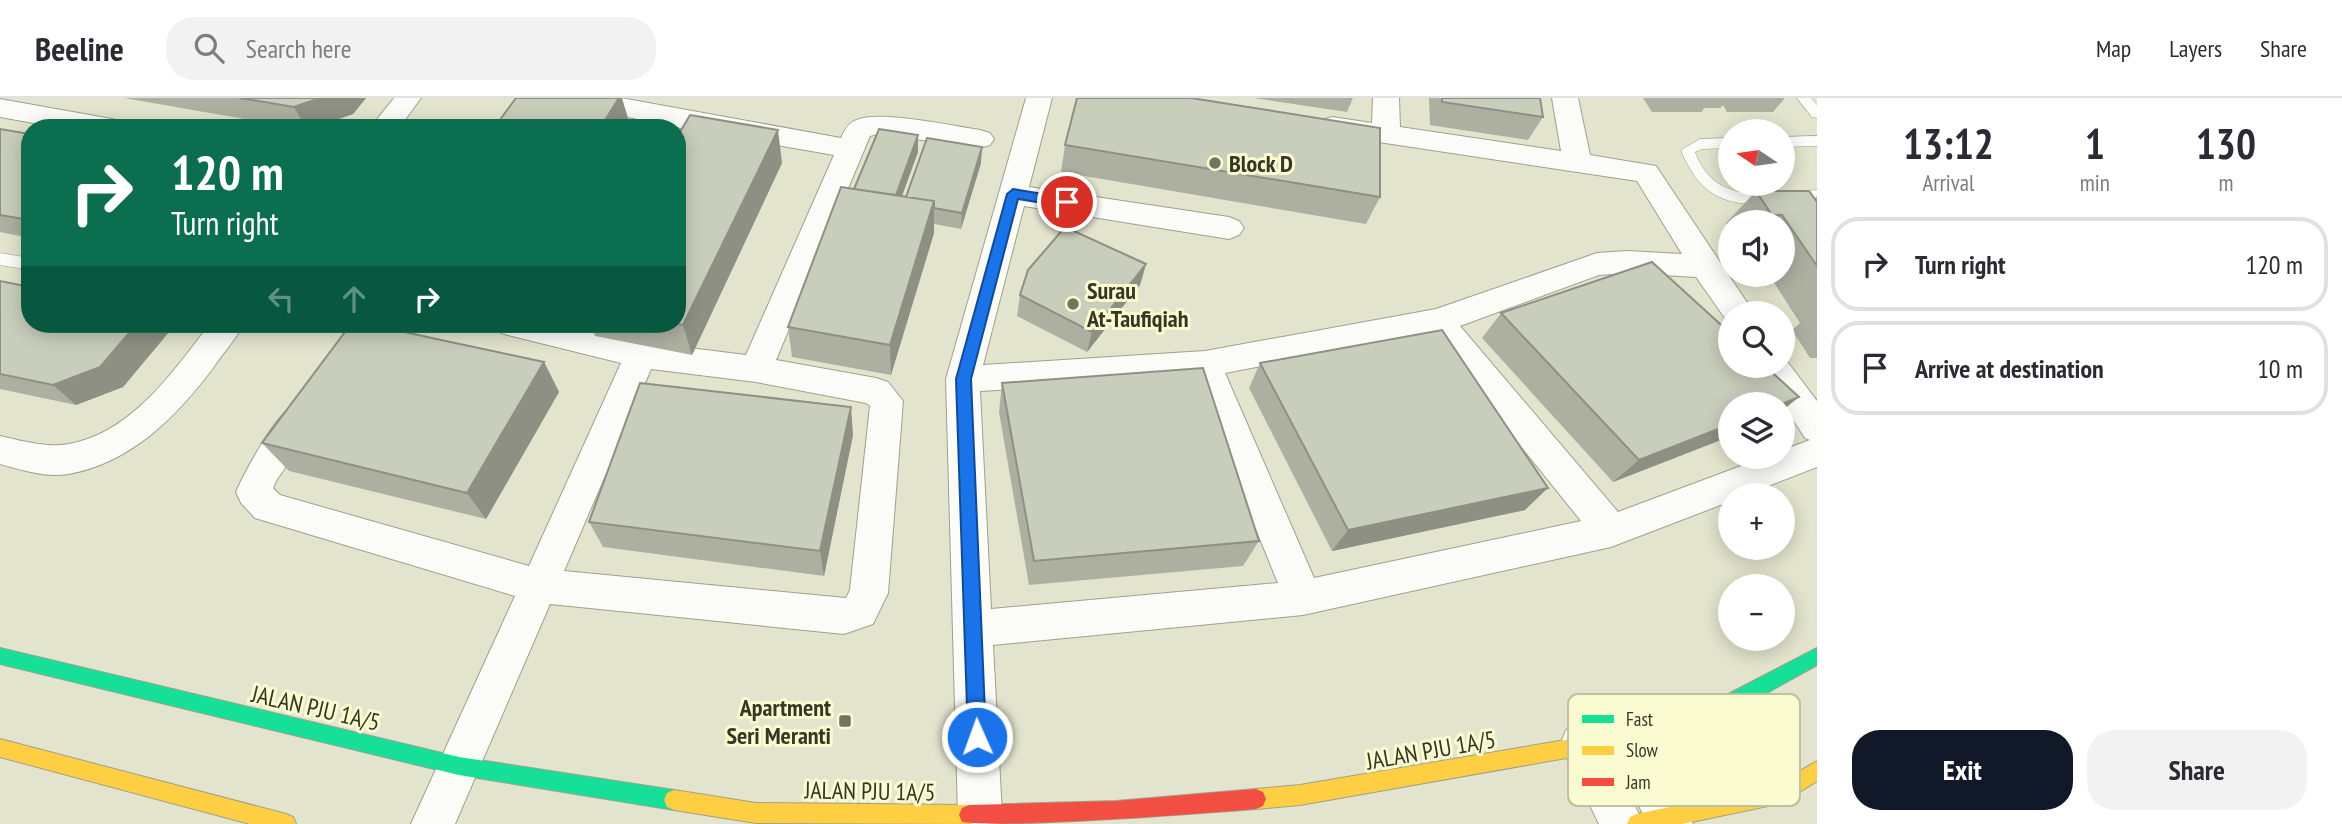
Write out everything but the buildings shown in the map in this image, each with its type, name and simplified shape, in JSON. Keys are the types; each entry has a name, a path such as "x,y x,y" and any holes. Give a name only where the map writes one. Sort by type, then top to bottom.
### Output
{"street":[{"path":"391,119 408,98"},
{"path":"580,98 647,119"},
{"path":"980,816 963,379 1039,98"},
{"path":"1386,98 1386,134"},
{"path":"1565,98 1577,161"},
{"path":"0,108 62,119"},
{"path":"1307,122 1646,173 1730,301"},
{"path":"756,369 858,131 866,126 878,125 979,139"},
{"path":"686,131 852,149"},
{"path":"1013,194 1229,228"},
{"path":"963,379 1205,364 1438,321 1597,264 1627,262 1705,266"},
{"path":"1438,321 1611,531"},
{"path":"0,450 37,458 67,459 99,451 137,429 164,403 221,333"},
{"path":"324,388 262,473 254,492 268,507 540,586 844,616 859,611 869,593 887,413 886,401 876,391 756,369 641,355 578,333"},
{"path":"433,824 641,355"},
{"path":"1205,364 1303,598"},
{"path":"1782,378 1817,428"},
{"path":"972,629 1303,598 1611,531 1817,452"},
{"name":"JALAN PJU 1A/5","path":"0,656 459,765 756,813 980,816 1116,811 1300,795 1529,757 1568,748"},
{"name":"JALAN PJU 1A/5","path":"1747,694 1817,656"},
{"path":"0,748 286,824"},
{"path":"1800,782 1817,771"},
{"path":"1613,806 1622,824"},
{"path":"1658,822 1726,806"},
{"path":"1779,814 1780,806"}],"lane":[{"path":"1804,98 1817,114"},
{"path":"1796,142 1817,141"},
{"path":"1718,143 1700,144 1688,150 1710,186 1718,191"},
{"path":"1796,196 1817,195"},
{"path":"1734,196 1792,196"},
{"path":"0,259 21,262"}],"traffic: fast":[{"path":"0,656 459,766 674,800"},
{"path":"1747,694 1817,656"}],"traffic: slow":[{"path":"0,748 286,824"},
{"path":"1256,799 1300,795 1568,749"},
{"path":"1800,781 1817,770"},
{"path":"674,800 756,813 969,815"},
{"path":"1637,824 1721,806"}],"traffic: jam":[{"path":"969,815 1116,811 1256,799"}],"place":[{"name":"Block D","path":"1215,163"},
{"name":"Surau At-Taufiqiah","path":"1073,304"},
{"name":"Apartment Seri Meranti","path":"845,721"}],"route":[{"path":"977,737 963,379 1013,194 1067,202"}]}
